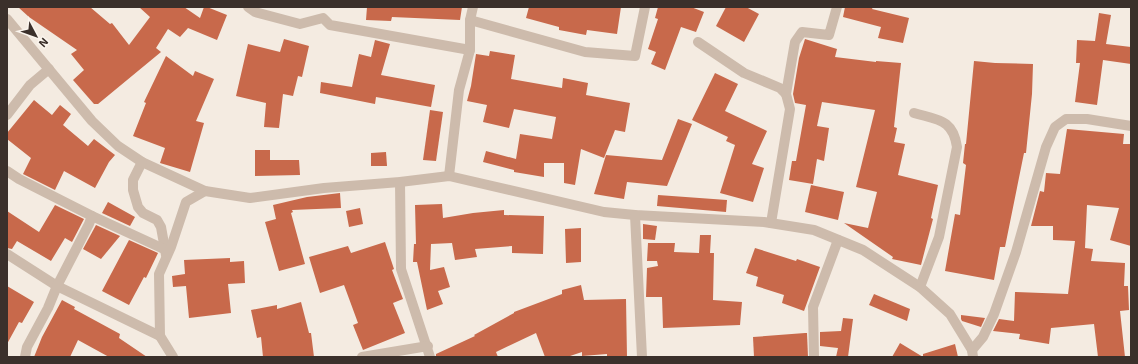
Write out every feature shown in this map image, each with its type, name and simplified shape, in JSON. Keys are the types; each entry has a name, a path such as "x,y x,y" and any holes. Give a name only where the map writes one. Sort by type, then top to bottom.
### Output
{"street":[{"path":"248,7 255,12 300,24 323,18"},
{"path":"321,7 323,18 330,25 470,50"},
{"path":"450,176 460,90 470,50 470,20 473,7"},
{"path":"470,20 585,52 635,56 645,7"},
{"path":"772,223 790,109 786,94 795,42 802,32 830,35 837,7"},
{"path":"7,19 92,121 118,146 142,162 205,191 250,198 324,188 400,182 450,176 604,212 772,223 814,230 863,250 920,287 950,314 973,354 994,314 1016,252 1046,146 1055,126 1066,119 1087,119 1131,126"},
{"path":"698,42 744,72 780,88 786,94"},
{"path":"7,115 30,85 49,69"},
{"path":"914,113 944,121 956,137 957,147 939,237 920,287"},
{"path":"142,162 133,180 133,190 138,207 143,213 157,220 162,227 166,253"},
{"path":"7,171 19,179 166,253"},
{"path":"400,182 401,269 428,346 430,357"},
{"path":"173,357 160,336 159,274 186,202 205,191"},
{"path":"636,215 642,357"},
{"path":"25,357 27,347 48,308 57,286 92,216"},
{"path":"814,357 813,307 838,240"},
{"path":"7,254 57,286 160,336"},
{"path":"362,357 428,346"}],"building":[{"path":"18,7 90,7 110,24 112,23 129,45 150,17 139,7 184,7 200,18 204,7 207,7 227,15 217,40 188,28 180,37 168,29 156,48 161,52 98,104 94,104 73,80 84,70 71,54 77,50 29,17"},
{"path":"367,7 462,7 460,20 392,17 391,21 366,20"},
{"path":"529,7 621,7 617,34 587,30 586,35 559,30 559,27 526,18"},
{"path":"658,7 691,7 704,12 696,32 681,27 665,70 651,64 656,52 648,49 658,19 655,18"},
{"path":"726,7 746,7 759,14 744,42 716,26"},
{"path":"845,7 873,7 872,9 909,18 903,43 878,38 881,27 843,17"},
{"path":"1099,13 1111,15 1106,44 1131,47 1131,64 1103,60 1097,105 1075,102 1080,63 1076,63 1077,40 1095,41"},
{"path":"284,39 309,46 302,77 298,76 293,96 283,94 279,128 264,127 266,103 236,96 248,44 280,52"},
{"path":"805,39 837,49 835,57 876,62 901,63 894,127 897,128 894,142 905,144 898,175 938,185 931,218 933,219 921,265 892,259 893,257 844,223 868,228 877,192 856,187 875,110 822,102 817,126 829,128 824,161 817,159 813,184 789,180 792,161 796,161 806,105 795,103 793,94 799,58"},
{"path":"375,40 390,44 381,75 435,85 431,107 376,97 375,104 320,93 321,82 352,87 359,54 371,57"},
{"path":"490,51 515,55 511,79 562,88 563,78 588,83 586,95 630,103 625,132 615,130 604,158 581,149 575,185 564,183 564,163 544,163 544,177 514,172 514,170 483,162 486,151 516,159 520,134 552,139 556,117 514,109 509,128 483,122 487,105 467,101 476,54 489,56"},
{"path":"166,56 193,76 195,71 214,79 196,121 204,123 190,172 160,163 165,148 133,136 146,103 144,102"},
{"path":"974,61 1033,64 1032,94 1026,153 1024,153 1005,247 1000,247 994,280 945,271 955,214 960,215 966,165 963,163"},
{"path":"715,73 738,84 725,111 767,131 752,164 764,168 753,202 720,193 735,145 726,141 728,137 692,120"},
{"path":"34,100 52,115 60,105 71,114 63,125 88,146 94,139 115,155 109,162 95,188 64,171 55,190 23,174 31,158 7,139 7,133"},
{"path":"430,110 443,112 436,161 423,160"},
{"path":"678,119 692,124 667,186 627,182 624,199 594,194 606,155 662,160"},
{"path":"1067,129 1124,134 1123,144 1131,144 1131,246 1110,240 1119,208 1087,205 1085,248 1093,249 1091,261 1125,263 1124,286 1128,286 1129,310 1120,311 1125,357 1098,357 1094,324 1051,328 1049,344 1019,339 1020,334 993,331 999,319 1014,321 1015,292 1068,294 1075,241 1053,240 1053,226 1031,226 1040,191 1044,192 1046,173 1060,174"},
{"path":"255,150 270,150 270,160 299,160 300,175 255,176"},
{"path":"386,152 387,166 371,166 371,153"},
{"path":"811,185 844,192 838,220 805,212"},
{"path":"340,193 341,208 292,210 293,212 291,213 305,264 279,271 265,222 276,219 273,205 307,197"},
{"path":"658,195 727,200 726,212 657,206"},
{"path":"108,202 135,217 130,226 102,213"},
{"path":"442,204 443,218 504,210 504,215 544,216 543,254 512,253 512,246 475,249 477,257 455,260 452,243 431,244 430,270 444,267 450,287 438,291 443,304 427,310 417,262 413,262 414,244 416,244 415,205"},
{"path":"55,205 84,219 72,242 65,238 51,261 17,241 12,249 7,248 7,211 39,232"},
{"path":"360,208 363,224 349,227 346,211"},
{"path":"643,224 657,226 655,240 643,239"},
{"path":"96,225 120,236 101,259 83,249"},
{"path":"581,228 581,262 566,263 565,229"},
{"path":"700,235 711,235 710,253 714,253 713,300 742,302 740,325 663,328 662,297 646,297 647,268 658,266 657,261 647,261 648,243 675,243 674,252 699,253"},
{"path":"129,240 158,253 146,278 144,277 129,305 102,291"},
{"path":"385,242 394,269 392,270 403,299 393,303 405,333 363,350 353,325 358,323 344,285 320,293 309,257 348,246 351,253"},
{"path":"755,248 796,261 797,259 820,267 804,311 782,303 784,295 756,286 758,277 746,273"},
{"path":"230,258 230,262 244,261 245,283 228,284 231,313 189,318 186,286 173,287 172,276 185,274 184,260"},
{"path":"581,285 584,300 626,299 627,357 607,357 607,354 582,356 582,352 567,357 545,357 536,333 496,352 498,357 436,357 436,354 475,336 474,335 514,312 562,294 562,290"},
{"path":"7,286 34,302 22,323 19,322 7,344"},
{"path":"874,294 910,309 907,321 869,305"},
{"path":"62,300 75,307 74,309 120,334 119,338 147,357 109,357 78,340 70,357 34,357 42,337"},
{"path":"301,302 309,333 311,333 314,357 263,357 261,337 257,338 251,310 277,305 277,309"},
{"path":"961,315 985,318 981,327 962,321"},
{"path":"843,318 853,319 848,357 836,357 838,348 820,346 820,332 841,331"},
{"path":"807,333 808,357 754,357 753,337"},
{"path":"900,343 923,357 892,357"},
{"path":"955,344 958,357 923,357 923,354"}]}
